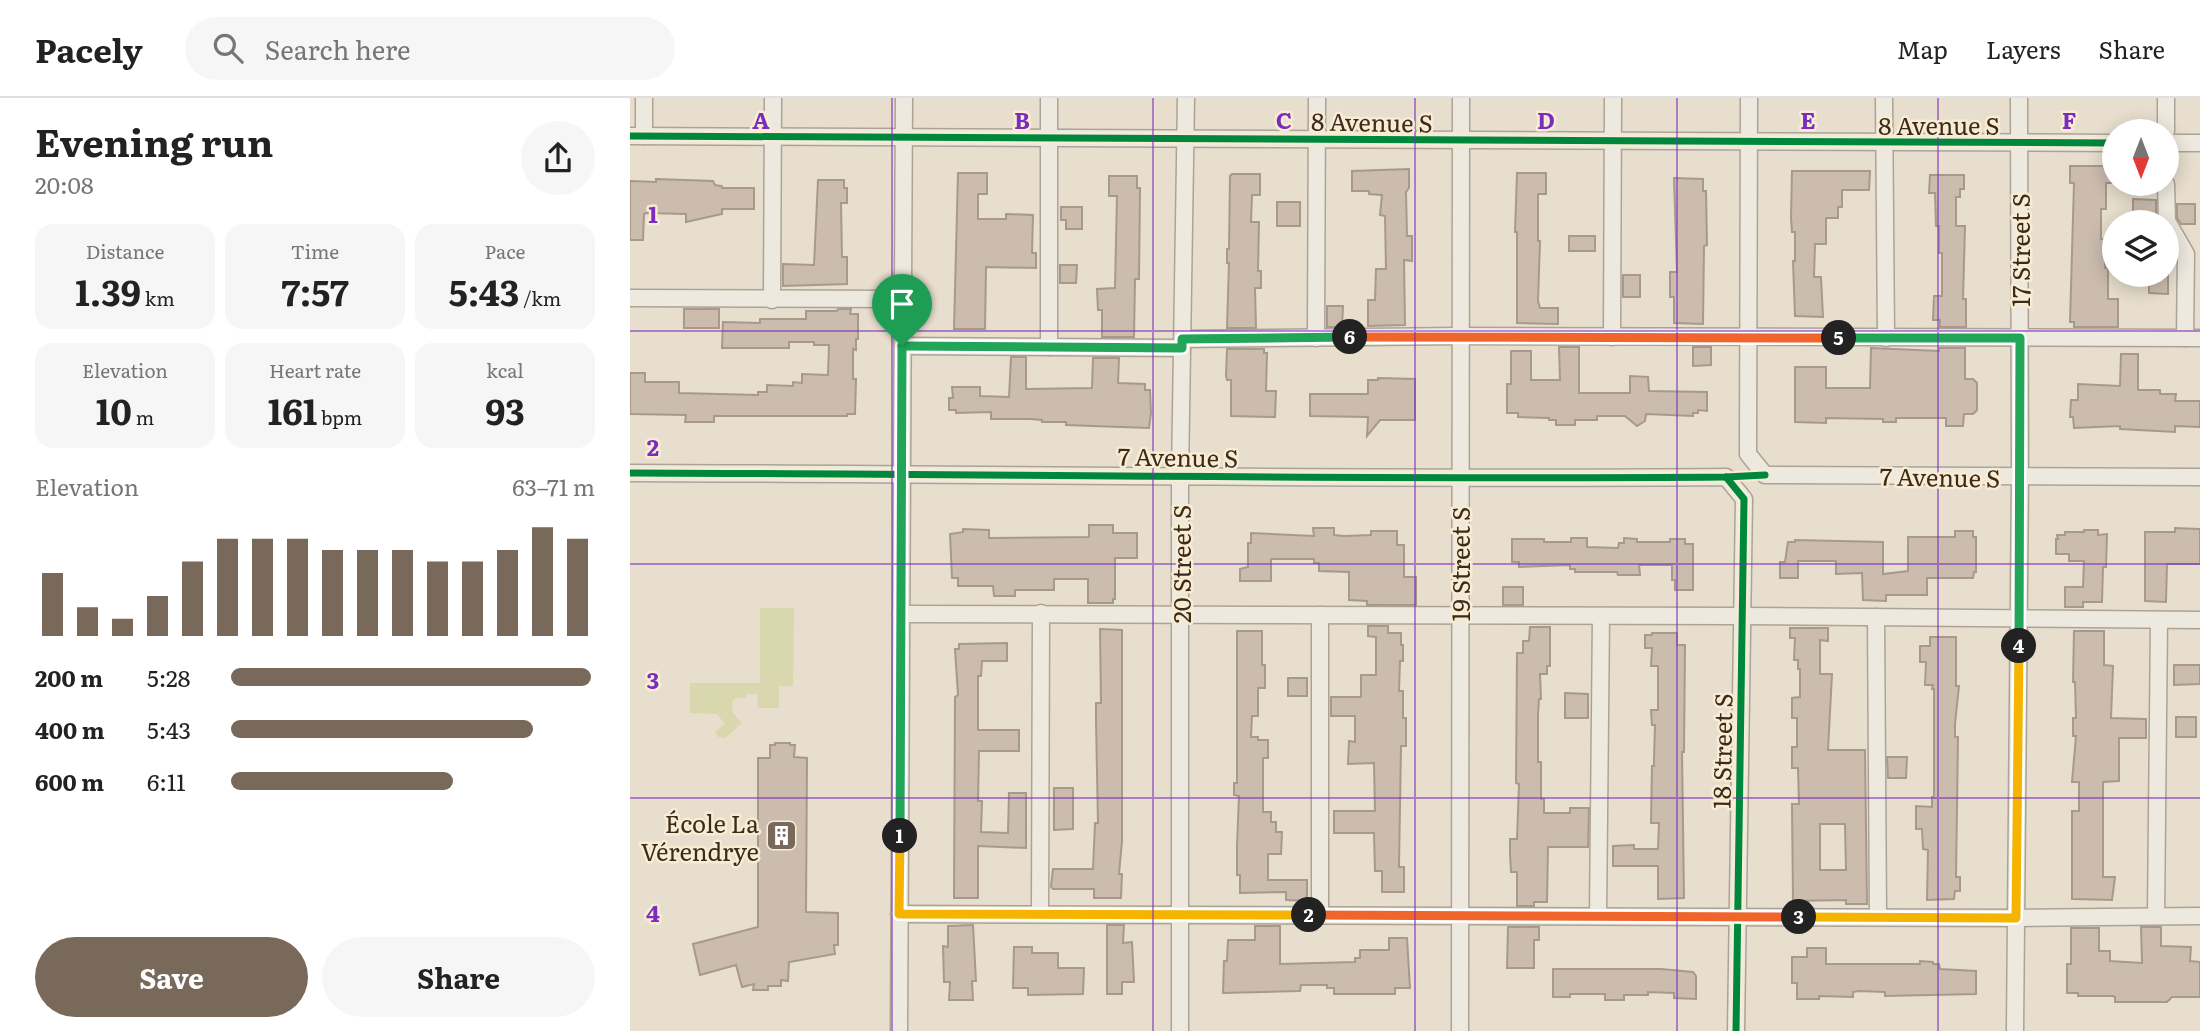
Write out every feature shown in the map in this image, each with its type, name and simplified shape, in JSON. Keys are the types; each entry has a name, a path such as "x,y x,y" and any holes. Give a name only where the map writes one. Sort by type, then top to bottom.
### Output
{"street":[{"path":"637,136 644,98"},
{"path":"772,300 773,98"},
{"path":"898,1031 904,98"},
{"path":"1049,98 1049,347"},
{"name":"20 Street S","path":"1180,1031 1180,475 1186,98"},
{"path":"1316,338 1317,98"},
{"name":"19 Street S","path":"1460,1031 1461,98"},
{"path":"1612,337 1613,98"},
{"path":"1748,338 1749,98"},
{"path":"1884,98 1886,338"},
{"name":"17 Street S","path":"2015,1031 2020,477 2019,98"},
{"path":"2166,98 2166,119"},
{"name":"8 Avenue S","path":"637,136 2102,143"},
{"path":"2179,143 2200,143"},
{"path":"902,346 1049,347 1460,336 2192,338 2186,254 2167,221 2166,196"},
{"path":"630,298 903,299"},
{"name":"7 Avenue S","path":"1748,338 1748,454 1765,475 2200,477"},
{"name":"7 Avenue S","path":"630,472 1459,479 1726,477"},
{"name":"18 Street S","path":"1726,477 1744,499 1737,1031"},
{"path":"1040,914 1041,613"},
{"path":"901,614 2200,620"},
{"path":"1320,615 1320,915"},
{"path":"1598,916 1601,616"},
{"path":"1876,617 1878,917"},
{"path":"2156,915 2159,620"},
{"path":"899,914 2016,918 2200,916"}],"green space":[{"path":"760,608 794,608 793,686 779,686 779,708 758,708 757,694 736,698 732,701 733,713 742,723 725,738 718,737 715,732 725,724 717,714 690,713 690,683 760,683"}],"building":[{"path":"2070,166 2102,166 2102,196 2106,196 2106,209 2101,209 2102,287 2108,287 2108,299 2118,299 2118,327 2074,327 2074,322 2070,322 2074,183 2070,183"},
{"path":"1409,169 1409,188 1406,192 1407,236 1412,236 1412,261 1404,260 1405,325 1368,326 1368,300 1375,300 1376,269 1386,269 1385,216 1380,215 1382,195 1369,194 1369,191 1352,191 1352,171"},
{"path":"1792,171 1870,171 1869,190 1842,190 1842,207 1838,207 1838,218 1826,218 1826,244 1815,244 1814,277 1821,277 1823,317 1795,316"},
{"path":"958,173 987,173 987,194 978,194 978,219 1006,219 1006,214 1033,215 1032,253 1036,253 1036,268 986,267 985,329 954,329"},
{"path":"1517,173 1546,173 1546,194 1538,194 1538,301 1540,308 1558,308 1558,324 1517,323"},
{"path":"1232,174 1260,174 1260,195 1252,195 1251,222 1259,222 1258,271 1261,271 1261,288 1255,288 1256,328 1227,328 1227,249"},
{"path":"1930,175 1964,175 1964,189 1960,189 1960,197 1956,197 1956,226 1965,226 1963,299 1966,299 1966,327 1940,327 1940,320 1933,320 1934,296 1942,296 1942,253 1939,253 1935,193 1929,193"},
{"path":"1109,176 1137,176 1137,188 1140,188 1139,279 1135,279 1134,337 1102,337 1102,310 1098,310 1097,289 1115,288 1117,196 1109,196"},
{"path":"1674,178 1703,179 1703,191 1706,191 1707,245 1704,246 1703,324 1674,323 1670,272 1677,272"},
{"path":"656,179 713,181 722,188 754,188 754,209 722,209 722,214 686,222 686,214 647,213 644,214 643,240 630,240 630,181 656,182"},
{"path":"818,180 844,180 844,188 847,188 847,203 841,203 842,257 847,257 847,284 783,286 783,264 814,265"},
{"path":"2133,199 2156,200 2156,210 2133,210"},
{"path":"1277,202 1300,202 1300,226 1277,226"},
{"path":"2177,204 2195,204 2195,224 2181,224"},
{"path":"1061,207 1082,207 1082,229 1066,229 1066,220 1061,220"},
{"path":"1569,236 1595,236 1595,251 1569,251"},
{"path":"1060,265 1077,265 1076,283 1060,283"},
{"path":"1623,275 1640,275 1640,297 1623,297"},
{"path":"2149,287 2168,287 2168,294 2149,293"},
{"path":"1327,306 1343,306 1342,327 1327,327"},
{"path":"684,309 719,309 719,328 684,328"},
{"path":"851,309 850,314 858,314 858,339 856,350 853,349 855,414 714,416 714,422 685,422 686,415 630,414 630,373 645,373 645,382 679,382 679,393 758,395 758,392 767,392 767,385 793,386 793,382 802,383 802,374 828,375 829,345 789,342 789,348 722,348 723,322 760,323 760,319 806,319 806,311"},
{"path":"1559,347 1579,347 1579,393 1630,393 1630,376 1648,377 1649,391 1707,392 1707,411 1698,410 1693,416 1646,414 1645,421 1637,426 1625,416 1597,416 1597,420 1575,420 1575,425 1556,425 1556,420 1549,418 1518,417 1518,413 1507,413 1507,384 1511,384 1511,351 1531,351 1531,380 1560,380"},
{"path":"1693,347 1711,347 1711,365 1693,366"},
{"path":"1871,348 1939,351 1939,348 1965,348 1965,379 1973,379 1977,383 1977,410 1973,414 1964,414 1963,426 1946,426 1946,418 1896,418 1896,422 1883,422 1883,419 1826,418 1826,423 1795,422 1795,367 1826,367 1826,388 1870,388"},
{"path":"1227,349 1264,349 1264,353 1267,353 1266,391 1276,391 1275,417 1231,416 1231,380 1227,380 1226,376"},
{"path":"2121,354 2138,354 2138,390 2160,390 2160,394 2176,394 2175,401 2200,401 2200,427 2175,426 2175,432 2120,429 2120,426 2074,428 2073,417 2070,417 2071,400 2078,400 2078,384 2120,386"},
{"path":"1011,357 1026,357 1026,389 1092,388 1093,358 1119,358 1118,383 1145,384 1145,390 1150,390 1149,428 1066,425 1066,422 1031,419 991,419 991,412 956,413 956,410 949,410 949,398 953,398 952,387 980,387 980,396 1009,397"},
{"path":"1415,379 1415,420 1380,420 1367,436 1368,417 1310,416 1310,394 1368,394 1368,380"},
{"path":"1089,525 1113,525 1113,533 1137,533 1137,558 1115,558 1113,603 1088,603 1088,579 1054,579 1054,590 1015,590 1015,596 994,596 993,586 958,586 958,578 952,578 950,534 963,532 963,529 989,530 989,538 1089,537"},
{"path":"1313,528 1334,528 1334,535 1344,536 1371,535 1371,531 1397,531 1397,545 1404,545 1404,577 1416,577 1416,605 1367,605 1367,601 1349,600 1349,572 1319,571 1319,563 1314,563 1314,559 1271,559 1271,581 1240,581 1240,569 1248,567 1248,543 1251,543 1251,533 1314,536"},
{"path":"2175,528 2200,529 2200,564 2167,564 2166,602 2145,601 2145,532 2175,532"},
{"path":"2098,530 2098,535 2107,534 2102,602 2083,602 2083,607 2065,607 2065,587 2083,587 2084,561 2069,561 2069,554 2056,554 2056,539 2057,535 2065,535 2065,532"},
{"path":"1955,531 1973,531 1973,537 1976,537 1976,572 1973,578 1927,578 1927,595 1886,595 1886,601 1863,600 1862,573 1836,574 1836,561 1798,561 1798,578 1780,578 1780,562 1785,562 1788,542 1795,540 1883,542 1883,574 1908,571 1908,537 1955,537"},
{"path":"1571,538 1587,538 1587,547 1618,548 1619,543 1624,543 1624,538 1637,539 1637,542 1685,539 1685,544 1693,544 1693,590 1675,590 1672,565 1639,565 1640,575 1618,575 1617,572 1575,572 1575,569 1570,569 1570,565 1519,567 1519,562 1512,562 1512,539 1571,542"},
{"path":"1503,587 1523,587 1523,605 1503,605"},
{"path":"1368,626 1388,626 1388,633 1401,633 1403,645 1399,691 1403,691 1406,746 1401,746 1399,867 1404,867 1404,892 1382,892 1382,871 1375,871 1374,833 1334,833 1334,811 1375,811 1374,763 1348,764 1349,741 1355,742 1355,716 1331,716 1331,697 1361,697 1361,675 1376,675 1376,637 1368,636"},
{"path":"1530,627 1550,627 1550,666 1547,666 1547,674 1540,674 1541,699 1538,715 1538,762 1541,762 1541,799 1544,799 1544,813 1570,813 1570,808 1589,808 1588,847 1548,847 1547,902 1534,902 1534,906 1517,906 1517,872 1511,872 1510,839 1517,839 1517,653 1523,653 1523,641 1529,641"},
{"path":"1790,628 1828,628 1828,641 1820,640 1820,674 1832,674 1828,750 1865,750 1867,904 1846,904 1846,900 1793,901 1792,804 1799,804 1798,768 1792,768 1792,747 1797,747 1797,718 1792,718 1792,698 1800,697 1800,669 1798,660 1794,660 1795,638 1790,638","holes":["1820,824 1845,824 1846,870 1820,870"]},
{"path":"1100,629 1122,630 1121,898 1094,898 1094,889 1051,887 1053,869 1093,869 1095,823 1098,823 1096,703 1101,703"},
{"path":"1237,631 1262,631 1265,688 1258,688 1258,716 1252,716 1251,737 1268,740 1268,758 1263,758 1263,812 1271,812 1271,822 1276,822 1276,832 1282,832 1281,854 1268,854 1268,880 1307,880 1307,901 1286,900 1286,892 1240,893 1240,875 1237,875 1239,796 1234,795 1234,783 1237,783"},
{"path":"2074,631 2104,631 2104,665 2113,666 2111,718 2146,719 2146,738 2119,738 2119,781 2103,782 2103,877 2115,877 2112,900 2072,899 2072,811 2079,811 2079,782 2072,782 2076,736 2073,736 2073,718 2076,718 2073,682"},
{"path":"1677,633 1677,645 1685,645 1682,752 1684,898 1658,899 1658,866 1613,866 1613,846 1634,845 1634,849 1658,849 1659,823 1651,823 1655,725 1652,725 1651,710 1658,710 1658,666 1651,666 1652,648 1645,648 1645,635"},
{"path":"1930,637 1956,637 1956,686 1959,686 1955,724 1955,737 1958,737 1956,877 1960,877 1960,891 1955,891 1954,899 1927,900 1928,850 1923,849 1922,829 1916,829 1916,806 1932,807 1934,797 1934,689 1933,685 1925,685 1926,662 1920,662 1920,646 1930,646"},
{"path":"1007,643 1007,661 982,661 981,676 978,676 978,730 1019,730 1019,751 979,751 978,801 982,801 981,832 1008,833 1009,793 1026,793 1026,848 978,846 978,898 954,898 955,697 958,695 955,649 959,649 959,644"},
{"path":"2174,665 2200,665 2200,684 2174,685"},
{"path":"1288,678 1307,678 1307,696 1288,696"},
{"path":"1565,693 1588,694 1588,718 1565,718"},
{"path":"2176,717 2196,717 2196,737 2176,737"},
{"name":"École La Vérendrye","path":"770,745 795,745 794,757 807,758 806,912 838,913 838,945 834,945 835,954 789,962 788,981 781,980 781,986 768,986 768,990 753,990 754,984 742,987 736,965 700,975 693,944 758,927 758,758 770,758"},
{"path":"1887,757 1907,757 1906,778 1888,778"},
{"path":"1054,788 1073,788 1073,829 1054,830"},
{"path":"973,925 976,981 972,981 973,1000 949,1000 950,982 944,982 943,946 948,947 948,926"},
{"path":"1107,925 1124,925 1123,943 1132,942 1134,982 1122,982 1122,994 1107,994"},
{"path":"1255,926 1280,926 1280,964 1355,962 1355,958 1360,958 1360,950 1389,950 1389,938 1407,938 1410,988 1395,988 1395,994 1334,994 1334,988 1327,988 1327,985 1301,985 1300,991 1223,993 1228,940 1255,940"},
{"path":"1508,927 1539,927 1539,940 1534,940 1534,968 1507,968"},
{"path":"2141,927 2161,927 2161,946 2191,947 2190,961 2200,962 2200,997 2172,997 2167,1002 2115,1002 2113,996 2078,996 2078,993 2067,993 2067,964 2071,964 2071,928 2099,928 2099,951 2110,951 2110,961 2142,963"},
{"path":"1014,947 1032,947 1032,953 1058,953 1058,968 1084,968 1083,994 1028,995 1028,988 1013,988"},
{"path":"1807,948 1826,948 1826,964 1920,964 1920,961 1939,964 1940,969 1976,971 1976,994 1885,996 1885,992 1859,991 1853,992 1853,997 1819,996 1819,999 1797,999 1797,983 1792,983 1792,957 1807,957"},
{"path":"1553,969 1661,969 1693,972 1696,976 1696,999 1674,998 1674,993 1648,992 1648,995 1624,995 1624,1000 1605,1000 1605,994 1553,997"}],"cycle path":[{"path":"630,136 2102,143"},
{"path":"630,473 1452,478 1765,475"},
{"path":"1726,477 1744,499 1736,1031"}],"place":[{"name":"École La Vérendrye","path":"782,836"}],"route":[{"path":"1460,336 2020,338 2016,918 899,914 902,346 1182,348 1182,339 1460,336"}]}
